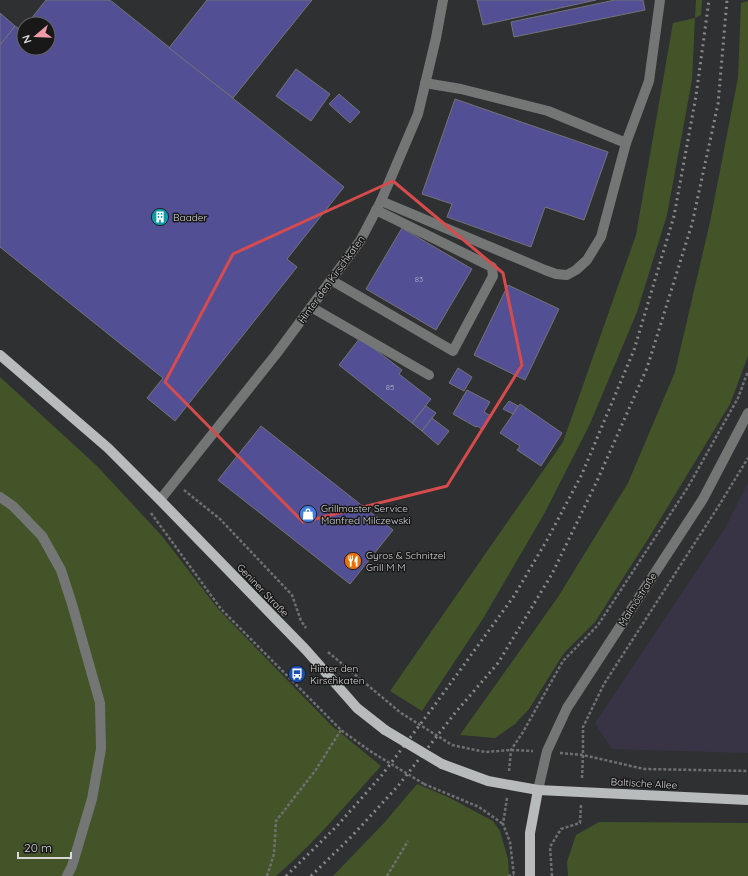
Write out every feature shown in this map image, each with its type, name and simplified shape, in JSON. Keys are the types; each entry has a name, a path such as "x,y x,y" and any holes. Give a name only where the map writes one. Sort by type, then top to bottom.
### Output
{"main road":[{"name":"Geniner Straße","path":"0,355 108,448 306,650 357,708 385,730 442,764 488,781 538,790"},
{"name":"Baltische Allee","path":"538,790 748,800"},
{"path":"530,876 530,833 538,790"}],"street":[{"name":"Hinter den Kirschkaten","path":"160,500 277,353 360,241 378,206 418,114 436,38 443,0"},
{"path":"378,206 556,274 567,275 576,270 587,260 601,237 626,143 649,80 660,0"},
{"path":"425,83 461,89 548,112 626,143"},
{"path":"331,280 453,351 493,276 492,267 378,206"},
{"path":"311,307 429,375"},
{"name":"Malmöstraße","path":"538,790 547,751 567,708 703,499 748,413"},
{"path":"0,497 13,506 42,536 61,570 100,703 101,749 92,799 72,866 67,876"}],"path":[{"path":"326,650 401,713 452,745 485,752 511,750 524,732 563,661 598,625 688,487 738,398 748,370"},
{"path":"552,876 550,847 561,829 580,823 583,755 582,727 604,684 748,458"},
{"path":"174,482 220,519 292,595 301,622 310,634"},
{"path":"160,500 150,512 221,609 341,730 370,751 424,784 479,807 503,824 510,842 514,876"},
{"path":"267,876 274,854 276,821 316,771 341,730"},
{"path":"583,755 644,769 748,771"},
{"path":"387,876 408,841"}],"highlighted area":[{"path":"393,181 503,273 522,365 447,486 303,522 165,382 233,254"}],"shaded area":[{"path":"748,483 748,753 612,749 595,723 725,528"}],"green space":[{"path":"696,0 702,0 701,15 695,18"},
{"path":"748,1 748,356 730,404 650,536 595,622 564,653 529,709 515,724 495,738 460,735 558,597 628,483 675,372 710,222 738,78 741,3"},
{"path":"695,18 692,80 667,215 637,312 589,426 544,514 484,617 422,711 390,691 563,442 636,235 673,23"},
{"path":"0,377 97,466 162,536 219,610 331,725 381,766 304,850 276,876 0,876"},
{"path":"417,784 448,797 493,821 500,831 508,859 509,876 333,876 385,822"},
{"path":"599,822 748,823 748,876 568,876 567,862 576,835"}],"building":[{"name":"Baader","path":"46,0 110,0 344,187 287,259 297,267 175,421 147,398 163,378 0,247 0,45 15,26 16,56 56,56 56,16 33,16"},
{"path":"207,0 312,0 233,98 169,48"},
{"path":"477,0 596,0 483,25"},
{"path":"615,0 643,0 645,10 514,37 511,22"},
{"path":"0,13 15,26 0,45"},
{"path":"296,69 330,94 311,121 276,96"},
{"path":"339,94 360,112 350,123 329,104"},
{"path":"455,99 608,152 584,220 545,207 531,247 447,217 452,204 422,194"},
{"path":"402,228 472,269 436,330 366,289"},
{"path":"508,285 559,309 525,380 474,355"},
{"path":"360,338 402,370 399,374 431,399 412,423 339,365"},
{"path":"458,368 472,377 464,391 449,383"},
{"path":"467,390 490,402 484,412 491,416 483,430 453,414"},
{"path":"509,401 518,406 513,414 503,409"},
{"path":"520,404 562,433 541,466 517,450 520,446 500,433"},
{"path":"426,406 436,413 422,431 412,423"},
{"path":"432,418 449,431 438,445 422,431"},
{"path":"261,426 393,530 350,584 218,480"}],"railway":[{"path":"286,876 337,826 382,775 434,706 514,596 547,540 582,474 634,350 674,216 696,96 709,0"},
{"path":"311,876 352,836 398,786 455,713 498,663 552,574 597,481 647,368 692,224 718,104 727,0"}],"place":[{"name":"Baader","path":"160,217"},
{"name":"Grillmaster Service Manfred Milczewski","path":"308,514"},
{"name":"Gyros & Schnitzel Grill M M","path":"353,561"},
{"name":"Hinter den Kirschkaten","path":"297,674"}]}
